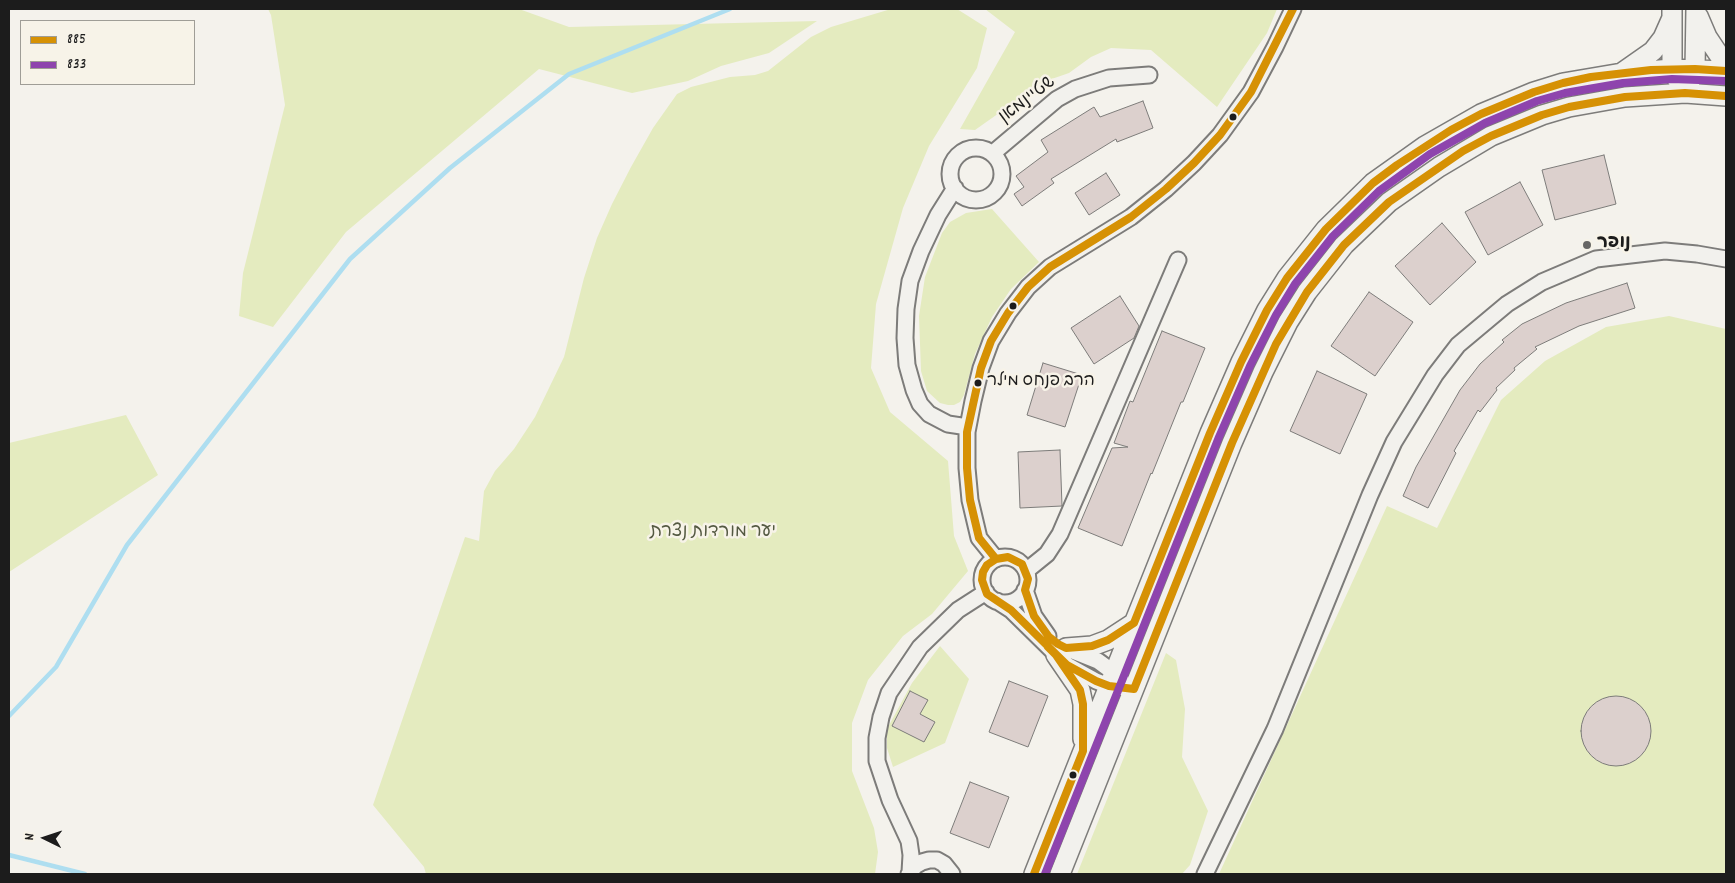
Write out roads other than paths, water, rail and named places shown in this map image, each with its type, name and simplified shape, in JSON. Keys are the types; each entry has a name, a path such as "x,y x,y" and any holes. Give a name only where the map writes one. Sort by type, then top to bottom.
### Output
{"street":[{"path":"996,559 979,538 970,500 967,468 968,427 981,368 992,341 1008,313 1028,287 1050,267 1131,217 1166,189 1220,135 1251,92 1276,47 1293,9"},
{"path":"1696,10 1707,37 1719,55 1726,61"},
{"path":"1684,93 1696,69 1696,10"},
{"path":"1672,13 1672,69 1684,93"},
{"path":"1622,73 1653,51 1663,38 1672,13"},
{"path":"1034,874 1210,433 1254,333 1287,278 1326,229 1373,183 1425,146 1481,114 1542,90 1591,77 1672,69 1726,71"},
{"name":"שטיינמאן","path":"993,153 1057,99 1075,89 1109,78 1149,75"},
{"path":"1060,874 1232,443 1270,358 1288,322 1307,292 1344,245 1389,202 1463,151 1542,115 1596,102 1634,96 1684,93 1726,96"},
{"path":"976,147 993,153 999,160 1002,169 999,187 994,194 984,199 966,198 955,188 951,180 950,171 953,162 958,154 967,149 976,147"},
{"path":"955,188 930,233 910,281 906,309 905,338 907,365 920,404 929,414 948,424 968,427"},
{"path":"1205,874 1275,729 1370,495 1394,442 1435,375 1458,345 1507,304 1542,282 1596,259 1665,251 1726,259"},
{"path":"1026,571 1047,554 1060,534 1178,260"},
{"path":"910,873 910,840 890,800 877,761 877,738 880,724 889,693 920,647 958,610 992,596 1010,602 1017,599 1025,590 1028,579 1026,571 1022,564 1016,560 1008,557 996,559 987,566 983,572 982,580 992,596 1061,651 1067,665 1084,676 1111,679 1134,689"},
{"path":"1025,590 1034,616 1061,651 1080,690 1083,704 1083,751"},
{"path":"1061,651 1092,646 1108,640 1134,623"},
{"path":"905,828 937,860 944,864 952,874"},
{"path":"910,873 915,866 922,862 937,860"}],"waterway":[{"path":"9,716 56,667 127,545 350,259 450,168 569,74 730,9"},
{"path":"9,855 85,874"}],"place":[{"name":"נופר","path":"1587,245"},
{"name":"הרב פנחס מילר","path":"978,383"}],"park label":[{"name":"יער מורדות נצרת","path":"713,534"}]}
